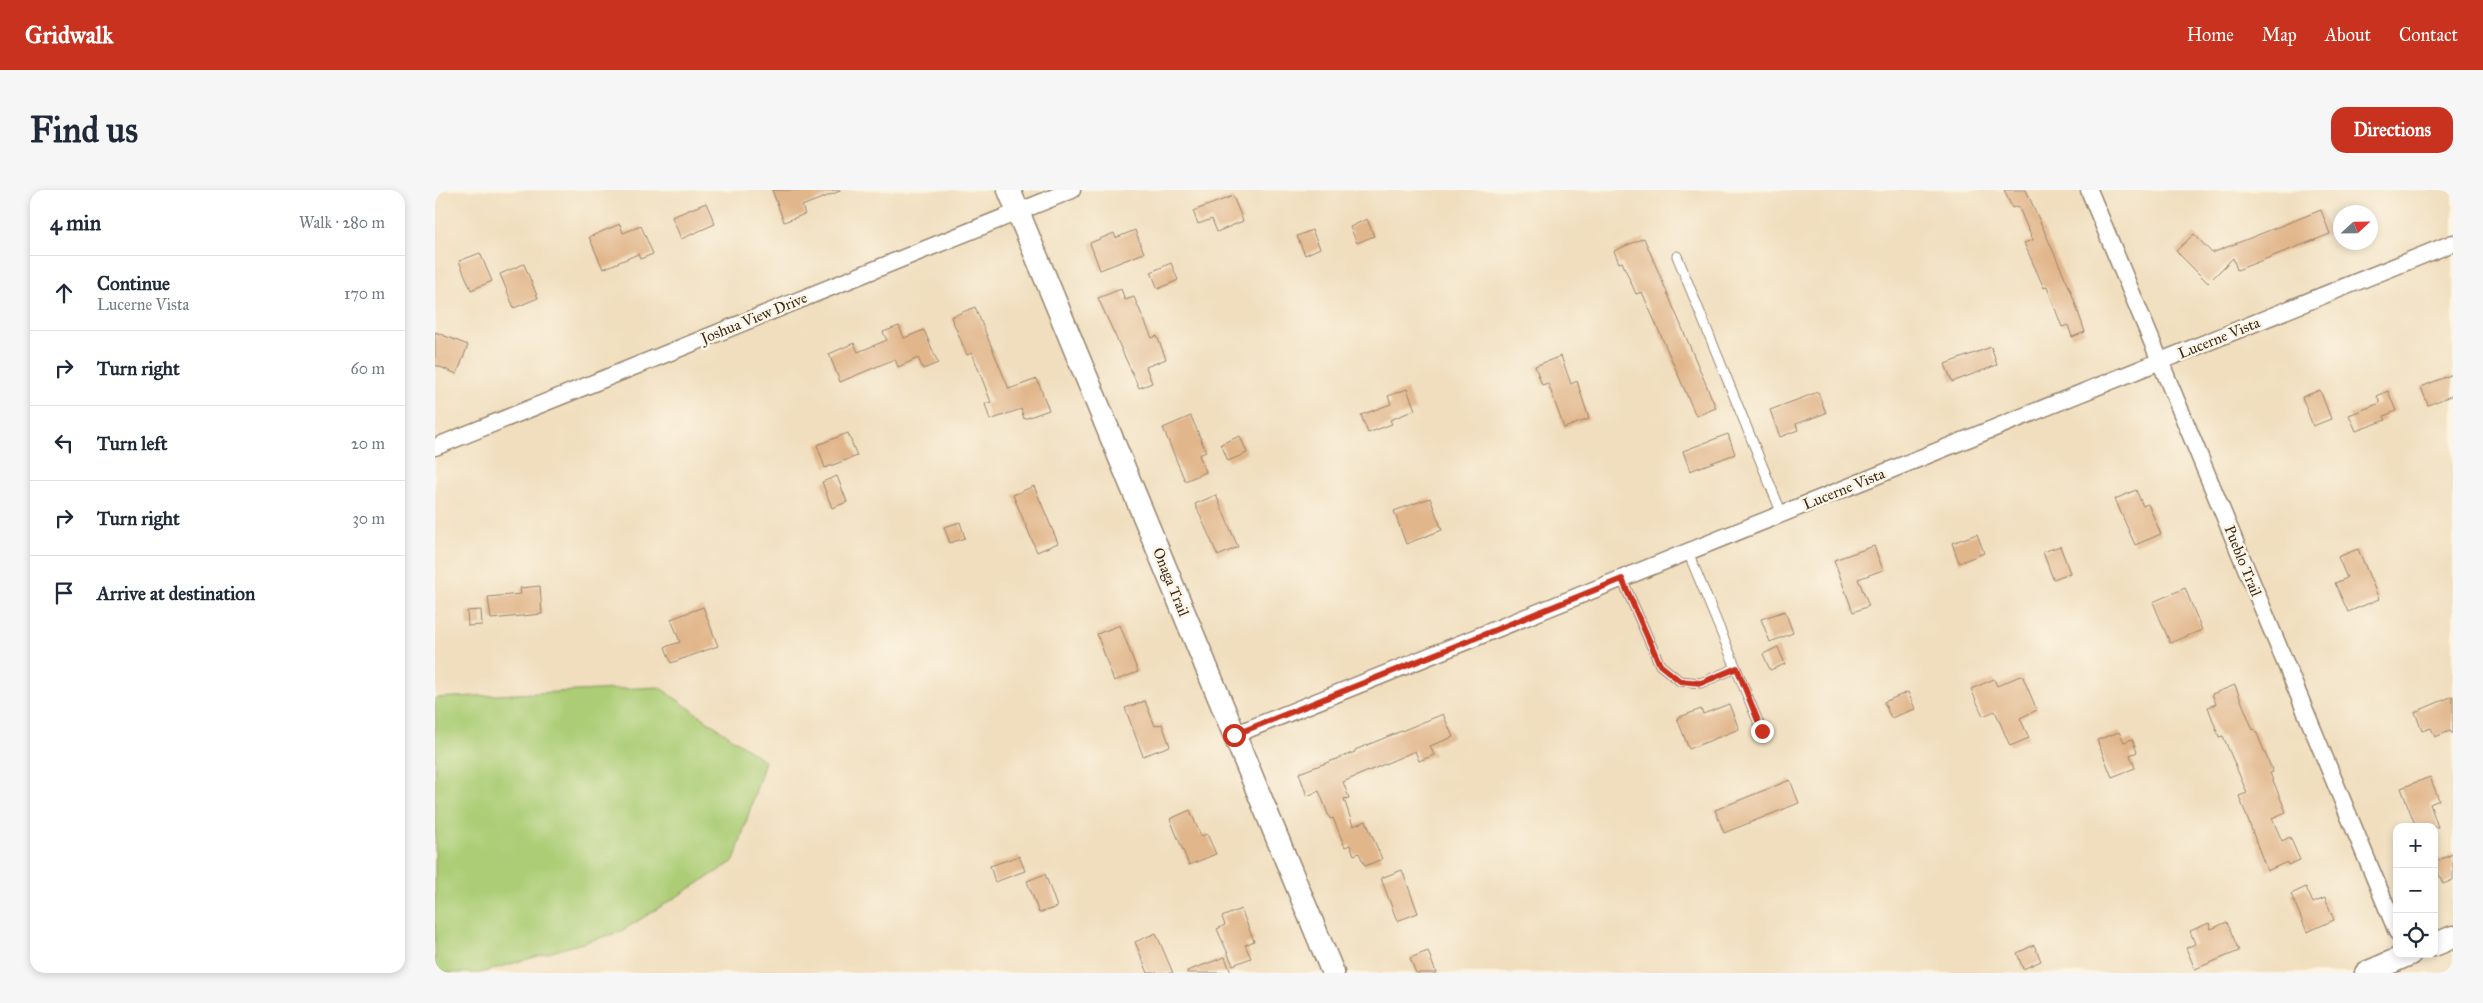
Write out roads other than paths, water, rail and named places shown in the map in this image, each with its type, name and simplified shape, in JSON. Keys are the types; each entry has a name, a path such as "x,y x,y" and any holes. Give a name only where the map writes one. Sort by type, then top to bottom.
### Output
{"street":[{"name":"Onaga Trail","path":"1009,190 1333,973"},
{"name":"Joshua View Drive","path":"435,447 1072,190"},
{"name":"Pueblo Trail","path":"2089,190 2393,922"},
{"name":"Lucerne Vista","path":"1234,735 2453,243"},
{"path":"2438,943 2453,937"},
{"path":"2368,972 2401,958"}],"lane":[{"path":"1677,256 1782,514"},
{"path":"1687,552 1762,731"},
{"path":"1622,579 1660,665 1680,681 1701,683 1737,668"}]}
